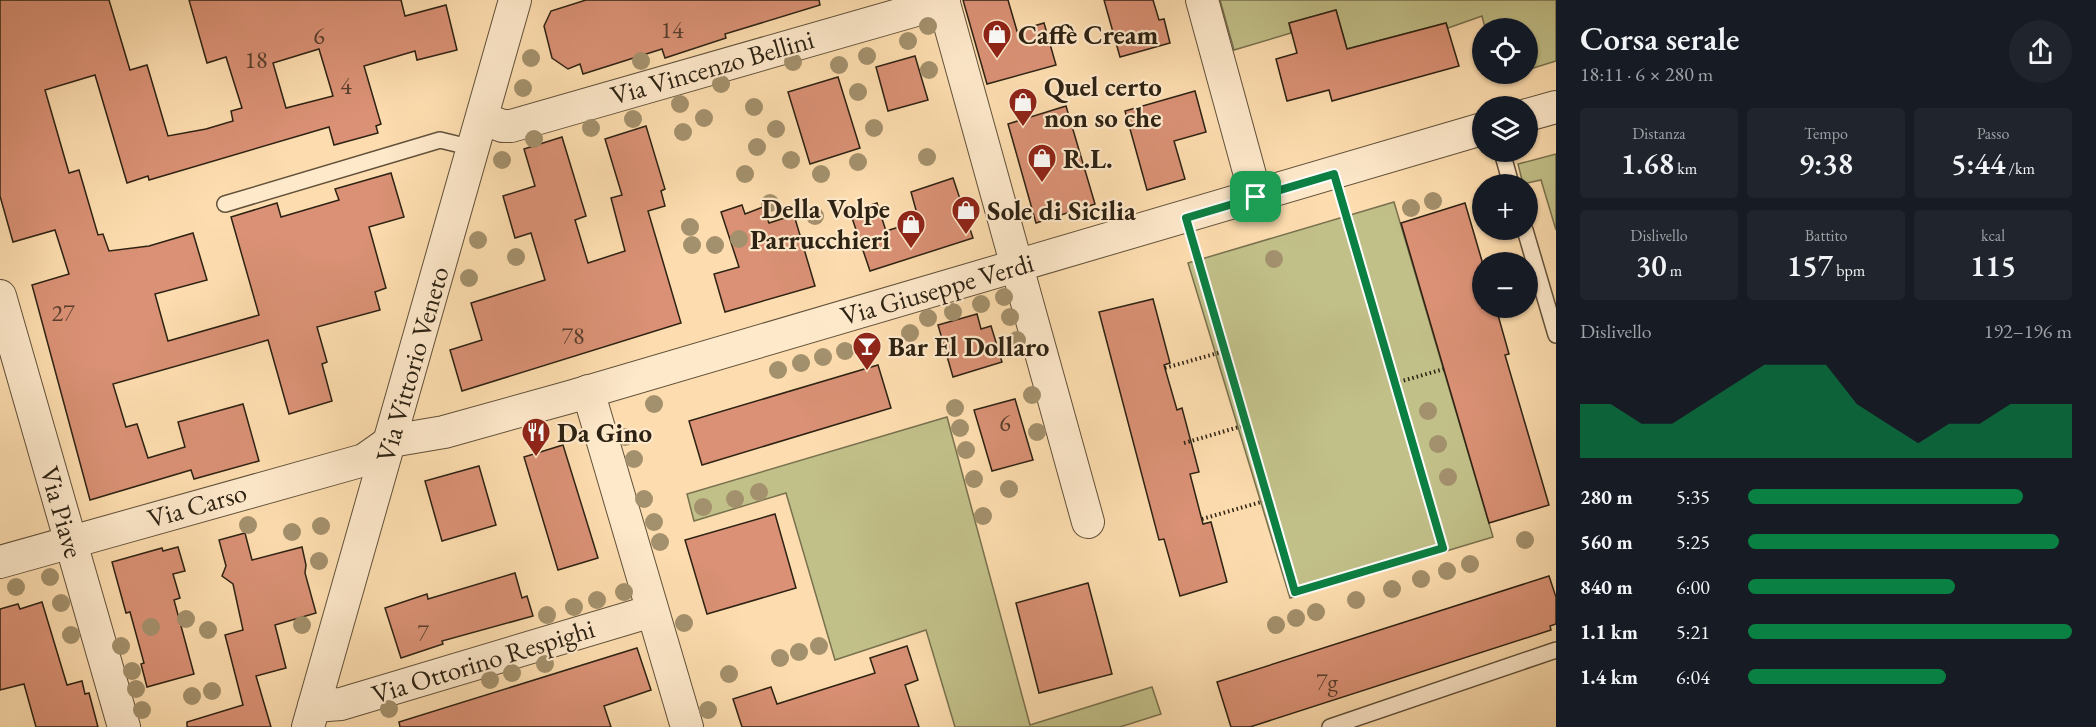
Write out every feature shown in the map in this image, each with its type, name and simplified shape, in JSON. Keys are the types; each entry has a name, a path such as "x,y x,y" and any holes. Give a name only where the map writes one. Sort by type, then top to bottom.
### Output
{"street":[{"name":"Via Vittorio Veneto","path":"311,717 516,0"},
{"path":"1202,0 1256,197"},
{"name":"Via Vincenzo Bellini","path":"482,119 503,126 511,126 943,1"},
{"path":"943,1 1088,522"},
{"path":"1538,112 1556,107"},
{"name":"Via Giuseppe Verdi","path":"390,441 444,432 588,391 880,304 1186,218 1472,132"},
{"name":"Via Piave","path":"0,296 124,727"},
{"path":"588,391 687,727"},
{"name":"Via Carso","path":"0,562 364,460 390,441"},
{"name":"Via Ottorino Respighi","path":"311,717 341,704 652,611"}],"lane":[{"path":"225,204 440,140 473,148"},
{"path":"1528,240 1556,335"},
{"path":"1330,727 1556,650"}],"path":[{"path":"1186,218 1295,592 1443,548 1334,174"},
{"path":"1165,368 1225,351"},
{"path":"1395,383 1444,369"},
{"path":"1184,443 1246,424"},
{"path":"1202,519 1268,501"}],"shaded area":[{"path":"1220,0 1556,0 1556,61 1538,67 1538,18 1482,18 1482,16 1448,28 1446,23 1347,49 1336,10 1289,23 1291,33 1234,50"},
{"path":"1556,154 1556,230 1541,180 1538,181 1538,174 1520,174 1518,164 1538,162 1538,159"},
{"path":"1394,202 1493,537 1290,598 1188,263"},
{"path":"947,417 1030,725 1152,687 1161,714 1120,727 955,727 926,630 835,660 786,493 694,521 687,494"}],"building":[{"path":"0,0 109,0 130,70 147,65 168,136 233,121 231,111 242,108 226,57 207,63 189,0 401,0 405,16 446,5 457,50 417,60 415,51 364,66 381,124 376,126 378,133 334,145 329,127 149,180 148,176 127,183 95,75 45,90 69,173 79,170 98,235 103,234 109,251 149,246 193,233 207,280 155,294 168,341 259,315 231,217 277,203 281,217 339,200 335,189 391,173 404,217 369,227 386,288 375,292 380,310 317,327 327,362 322,364 332,401 289,414 268,340 113,384 126,427 137,424 148,458 185,447 178,422 243,404 259,461 194,479 191,470 90,500 32,285 69,274 55,230 13,242 0,196","holes":["319,49 333,96 286,108 273,63"]},
{"path":"586,0 819,0 820,5 725,34 726,38 665,58 662,49 583,74 580,64 568,69 552,58 544,26 551,11"},
{"path":"963,0 1008,0 1017,31 1044,23 1056,65 987,84"},
{"path":"1104,0 1153,0 1159,20 1164,19 1170,43 1120,57"},
{"path":"1336,10 1347,49 1446,23 1459,66 1332,101 1329,90 1287,101 1276,59 1297,53 1289,23"},
{"path":"915,56 928,100 888,111 876,67"},
{"path":"838,77 860,148 810,164 788,92"},
{"path":"1195,91 1206,132 1174,141 1185,179 1147,190 1125,111"},
{"path":"1066,106 1095,204 1036,223 1008,124"},
{"path":"646,126 665,189 661,191 665,206 648,211 681,323 462,391 450,350 482,340 471,303 545,280 531,233 515,238 503,196 535,186 524,149 562,137 586,216 575,220 588,263 625,251 611,198 622,195 605,139"},
{"path":"953,178 973,238 870,271 850,212 877,203 886,231 919,221 911,192"},
{"path":"1465,203 1472,227 1472,240 1476,240 1479,252 1472,252 1472,318 1499,318 1509,354 1505,355 1549,505 1489,523 1401,223"},
{"path":"742,205 745,214 763,207 769,223 794,215 815,286 725,312 714,274 739,267 721,212"},
{"path":"1153,299 1170,363 1164,365 1177,410 1182,408 1199,472 1190,474 1203,524 1211,522 1227,582 1180,596 1164,539 1159,540 1099,312"},
{"path":"977,314 981,329 991,326 1002,362 953,377 938,325"},
{"path":"878,365 891,408 702,465 689,421"},
{"path":"1015,399 1033,460 992,471 974,410"},
{"path":"563,445 598,558 558,570 524,457"},
{"path":"479,466 496,525 442,541 425,481"},
{"path":"775,514 796,588 707,614 685,540"},
{"path":"245,533 252,560 302,547 306,565 305,573 316,613 275,625 286,668 256,676 271,727 187,727 187,722 243,705 225,635 243,630 233,584 222,576 226,566 219,540"},
{"path":"178,547 185,571 173,574 180,598 174,600 194,674 147,687 141,664 144,663 130,612 126,613 112,562 162,548 163,551"},
{"path":"515,573 522,598 527,596 533,616 442,641 443,644 401,658 385,608 427,594 428,599"},
{"path":"1549,576 1556,597 1556,624 1550,626 1551,630 1250,727 1231,727 1217,682"},
{"path":"1088,583 1112,674 1039,693 1016,603"},
{"path":"42,602 67,685 82,681 85,694 89,693 98,727 36,727 24,684 0,690 0,609 18,604 20,609"},
{"path":"907,646 918,680 905,685 919,727 742,727 733,699 771,687 777,704 875,673 870,658"},
{"path":"637,648 651,690 604,706 611,727 400,727 399,722"}],"place":[{"name":"Caffè Cream","path":"997,60"},
{"name":"Quel certo non so che","path":"1023,128"},
{"name":"R.L.","path":"1042,184"},
{"name":"Sole di Sicilia","path":"966,236"},
{"name":"Della Volpe Parrucchieri","path":"911,250"},
{"name":"Bar El Dollaro","path":"867,372"},
{"name":"Da Gino","path":"536,458"}],"route":[{"path":"1334,174 1443,548 1295,592 1186,218 1256,197 1334,174"}]}
